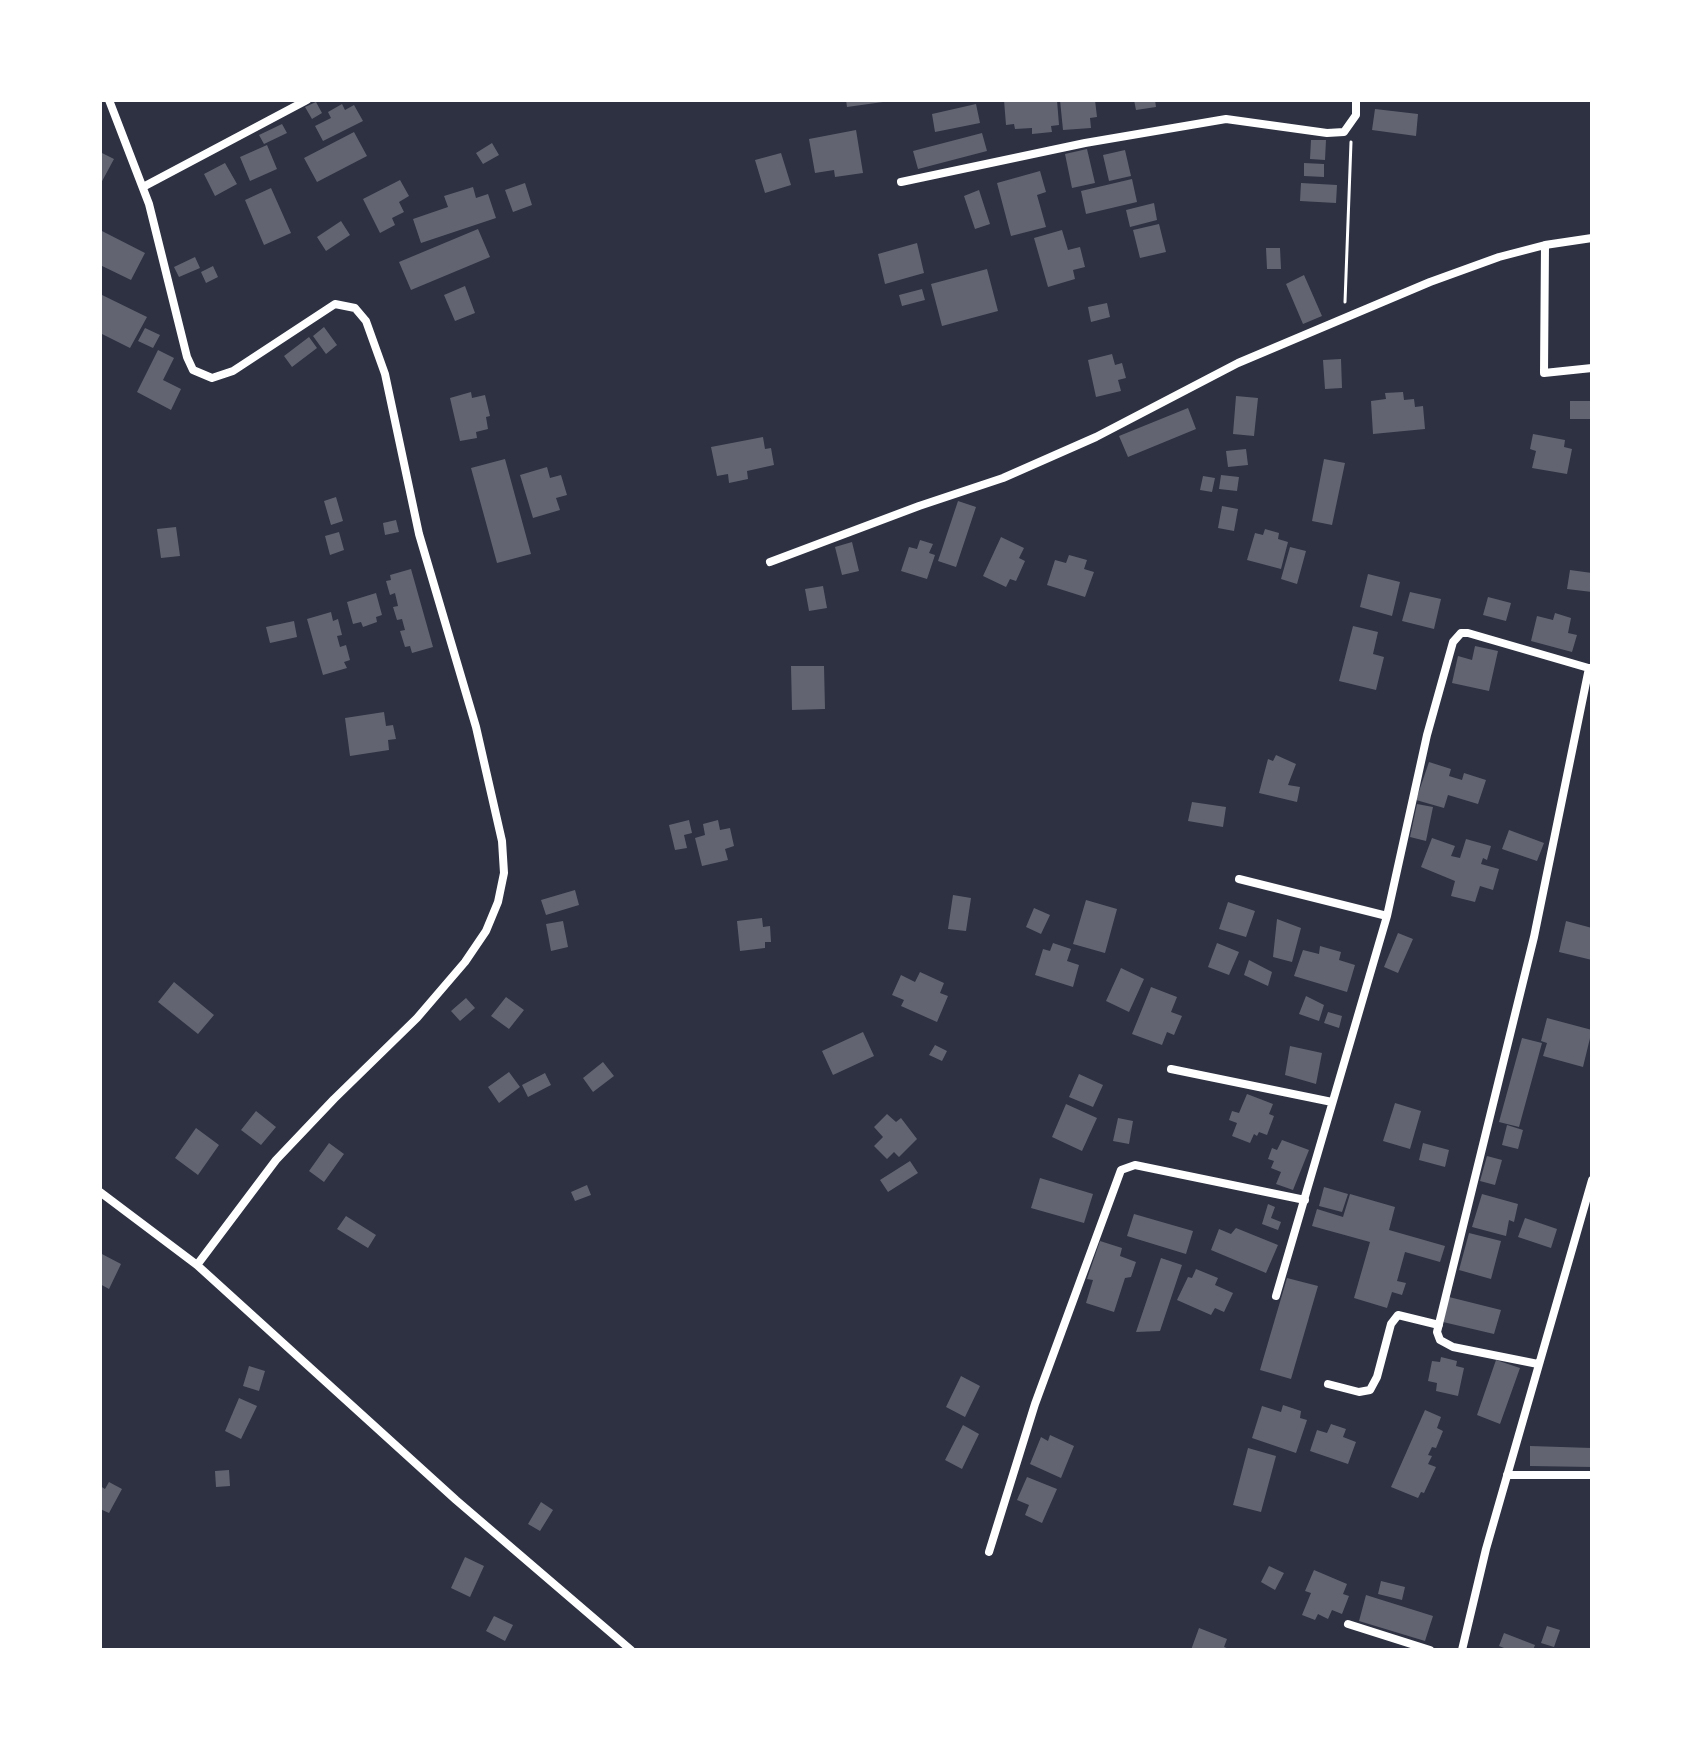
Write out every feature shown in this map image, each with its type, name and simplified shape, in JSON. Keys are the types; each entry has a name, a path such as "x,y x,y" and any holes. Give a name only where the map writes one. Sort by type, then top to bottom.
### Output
{"street":[{"path":"109,100 149,204 187,357 193,370 217,378 233,371 329,306 349,305 366,321 385,374 419,534 476,727 502,841 504,873 498,902 486,931 465,962 417,1018 323,1109 276,1160 197,1265"},
{"path":"143,187 307,100"},
{"path":"901,182 1085,143 1226,119 1327,133 1344,132 1356,115 1356,100"},
{"path":"770,562 1003,478 1096,437 1238,363 1473,266 1545,245 1592,238"},
{"path":"1545,245 1544,373 1592,368"},
{"path":"1276,1296 1387,916 1427,735 1456,637 1461,633 1477,635 1591,669 1534,937 1438,1338 1453,1347 1538,1364"},
{"path":"1239,879 1387,916"},
{"path":"1171,1069 1332,1102"},
{"path":"989,1552 1035,1404 1121,1170 1135,1165 1305,1200"},
{"path":"1462,1650 1507,1475 1592,1180"},
{"path":"100,1192 197,1265 456,1500 631,1650"},
{"path":"1328,1384 1359,1392 1370,1390 1377,1377 1391,1324 1398,1315 1439,1325"},
{"path":"1507,1475 1592,1475"},
{"path":"1348,1624 1430,1650"}],"path":[{"path":"1345,320 1351,126"}],"building":[{"path":"846,100 883,100 883,102 847,107"},
{"path":"1004,100 1057,100 1059,125 1051,126 1052,132 1032,134 1032,128 1015,129 1014,124 1006,125"},
{"path":"1060,100 1095,100 1097,117 1090,118 1091,128 1063,130"},
{"path":"1134,100 1155,100 1156,107 1136,110"},
{"path":"316,102 322,113 312,119 305,107"},
{"path":"342,104 345,110 354,105 363,121 323,141 315,126 331,118 328,112"},
{"path":"976,104 980,123 935,132 932,114"},
{"path":"1375,109 1418,114 1416,136 1372,130"},
{"path":"282,124 287,133 264,144 259,135"},
{"path":"856,130 863,173 835,177 834,170 815,173 809,139"},
{"path":"354,132 367,156 317,182 304,158"},
{"path":"982,133 987,151 918,169 913,151"},
{"path":"1311,140 1326,140 1325,160 1310,159"},
{"path":"492,143 499,155 483,164 476,153"},
{"path":"267,145 277,169 250,181 240,157"},
{"path":"1087,149 1095,183 1072,188 1065,154"},
{"path":"1125,150 1131,176 1109,181 1103,155"},
{"path":"100,152 114,159 100,185"},
{"path":"781,153 791,185 765,193 755,160"},
{"path":"225,163 237,184 215,196 204,174"},
{"path":"1304,163 1324,164 1324,177 1304,176"},
{"path":"1040,171 1046,192 1037,195 1046,227 1011,236 997,183"},
{"path":"1132,179 1137,202 1086,214 1081,191"},
{"path":"400,180 409,196 399,202 404,212 392,218 395,225 380,233 363,199"},
{"path":"525,183 532,205 513,212 505,190"},
{"path":"1301,183 1337,185 1336,203 1300,201"},
{"path":"473,187 476,198 488,194 496,218 421,243 413,219 448,207 444,196"},
{"path":"271,188 291,233 264,245 245,200"},
{"path":"979,190 990,224 975,229 964,196"},
{"path":"1154,203 1157,220 1130,227 1126,210"},
{"path":"341,221 350,235 326,251 317,237"},
{"path":"1159,224 1166,252 1140,258 1133,230"},
{"path":"478,229 490,257 411,290 399,262"},
{"path":"100,230 145,253 131,280 100,265"},
{"path":"1062,230 1068,250 1080,247 1085,267 1073,270 1075,279 1048,287 1034,238"},
{"path":"917,243 924,273 885,284 878,254"},
{"path":"1266,248 1280,248 1281,269 1267,269"},
{"path":"195,257 200,268 179,277 174,267"},
{"path":"213,266 218,277 206,283 201,272"},
{"path":"987,269 998,311 942,326 931,284"},
{"path":"1304,275 1322,316 1303,324 1286,284"},
{"path":"465,286 475,313 455,321 444,295"},
{"path":"922,289 925,300 902,306 899,295"},
{"path":"100,294 147,317 130,348 100,333"},
{"path":"1107,303 1110,317 1091,322 1088,307"},
{"path":"324,327 337,345 326,354 313,336"},
{"path":"145,328 160,335 153,348 138,341"},
{"path":"309,337 317,348 292,367 284,356"},
{"path":"158,350 174,358 163,380 181,389 171,410 137,392"},
{"path":"1112,354 1115,365 1122,363 1126,378 1118,380 1121,391 1096,397 1088,360"},
{"path":"1341,359 1342,388 1325,389 1323,360"},
{"path":"471,392 472,398 485,395 490,416 486,417 488,429 476,432 477,438 460,441 450,398"},
{"path":"1403,392 1404,400 1414,399 1415,407 1423,406 1425,429 1373,434 1371,401 1386,399 1385,393"},
{"path":"1236,396 1258,398 1254,436 1233,434"},
{"path":"1570,401 1592,401 1592,419 1570,419"},
{"path":"1188,408 1196,429 1128,457 1119,436"},
{"path":"1533,434 1565,440 1564,447 1572,449 1567,474 1532,468 1536,451 1530,449"},
{"path":"763,437 765,449 771,448 774,465 747,471 748,479 729,483 728,474 717,476 711,447"},
{"path":"1246,449 1248,465 1228,467 1226,451"},
{"path":"505,459 531,554 497,563 471,468"},
{"path":"1324,459 1345,463 1332,525 1312,521"},
{"path":"547,467 550,478 561,475 567,495 556,498 560,510 533,518 520,475"},
{"path":"1221,475 1239,477 1237,491 1219,489"},
{"path":"1203,476 1215,478 1212,492 1200,490"},
{"path":"336,497 343,521 331,525 324,501"},
{"path":"958,501 976,507 956,567 938,561"},
{"path":"1222,506 1238,509 1234,531 1218,528"},
{"path":"396,520 399,532 385,535 383,523"},
{"path":"176,527 180,556 161,558 157,529"},
{"path":"1265,529 1279,533 1278,539 1288,542 1281,569 1247,560 1255,533 1263,535"},
{"path":"339,532 344,550 330,555 325,536"},
{"path":"1001,537 1024,548 1019,558 1025,561 1016,581 1010,579 1006,587 983,576"},
{"path":"920,540 933,544 929,553 935,555 927,579 901,571 909,547 917,549"},
{"path":"852,542 859,571 842,575 835,547"},
{"path":"1290,547 1306,551 1297,584 1281,579"},
{"path":"1069,555 1087,560 1084,569 1094,572 1085,597 1047,585 1055,560 1066,563"},
{"path":"411,569 433,647 412,653 410,646 405,647 400,631 405,630 402,619 397,620 393,607 398,606 395,593 390,595 386,581 391,580 390,575"},
{"path":"1570,570 1592,573 1592,592 1567,589"},
{"path":"1368,574 1400,582 1392,616 1360,607"},
{"path":"823,586 827,608 809,611 805,589"},
{"path":"1410,592 1441,599 1434,629 1402,621"},
{"path":"376,593 382,615 376,617 377,622 363,627 361,622 353,624 347,602"},
{"path":"1488,597 1511,603 1506,621 1483,615"},
{"path":"331,612 333,621 338,619 342,635 337,636 340,647 346,645 350,660 344,662 347,668 323,675 307,619"},
{"path":"1555,613 1571,618 1568,633 1577,635 1572,652 1531,641 1537,616 1553,620"},
{"path":"294,621 297,637 270,643 266,627"},
{"path":"1353,626 1378,632 1373,654 1384,657 1376,690 1339,681"},
{"path":"1475,646 1498,651 1489,691 1452,683 1458,656 1472,660"},
{"path":"791,666 824,666 825,709 792,710"},
{"path":"384,712 386,726 393,725 396,739 388,740 389,750 350,756 345,718"},
{"path":"1276,755 1296,764 1288,785 1300,787 1297,802 1259,793 1268,759 1273,761"},
{"path":"1429,762 1451,769 1449,776 1462,780 1464,773 1486,780 1478,804 1448,795 1444,808 1416,800"},
{"path":"1192,802 1226,807 1223,827 1188,821"},
{"path":"1417,804 1433,807 1426,841 1410,837"},
{"path":"689,820 692,833 684,835 687,848 675,850 669,825"},
{"path":"718,820 720,830 730,828 734,846 725,849 728,860 702,866 695,838 705,835 703,824"},
{"path":"1509,830 1544,843 1537,861 1502,849"},
{"path":"1432,838 1455,846 1451,856 1460,858 1466,839 1491,846 1487,860 1483,858 1481,864 1499,869 1493,890 1480,886 1475,902 1451,896 1455,881 1421,867"},
{"path":"575,890 579,905 546,915 541,900"},
{"path":"953,895 971,898 966,931 948,929"},
{"path":"1086,900 1117,909 1105,953 1073,944"},
{"path":"1228,902 1255,911 1246,937 1219,929"},
{"path":"1034,908 1050,915 1041,934 1026,927"},
{"path":"762,918 763,927 770,926 771,942 765,942 765,948 740,951 737,921"},
{"path":"1277,919 1301,928 1292,962 1273,957"},
{"path":"563,921 568,947 551,951 546,924"},
{"path":"1566,921 1592,928 1592,960 1559,952"},
{"path":"1398,933 1413,939 1398,973 1384,967"},
{"path":"1053,943 1071,949 1067,961 1079,965 1073,987 1035,975 1043,949 1050,951"},
{"path":"1217,943 1239,952 1229,975 1208,967"},
{"path":"1320,946 1341,952 1339,960 1355,965 1347,992 1294,976 1303,950 1319,954"},
{"path":"1249,960 1272,972 1268,986 1244,975"},
{"path":"1121,968 1144,979 1129,1012 1106,1001"},
{"path":"920,972 944,983 940,993 948,996 937,1022 901,1006 904,1000 892,995 901,975 915,982"},
{"path":"174,982 214,1015 198,1034 158,1002"},
{"path":"1151,987 1177,997 1171,1012 1182,1016 1174,1035 1167,1032 1162,1045 1132,1034"},
{"path":"1306,996 1324,1005 1319,1021 1299,1014"},
{"path":"506,997 524,1010 509,1029 491,1016"},
{"path":"466,998 475,1008 460,1021 451,1011"},
{"path":"1328,1012 1342,1016 1339,1028 1324,1023"},
{"path":"1547,1018 1592,1030 1583,1067 1543,1056 1547,1043 1541,1041"},
{"path":"863,1032 874,1056 833,1075 822,1051"},
{"path":"1522,1038 1542,1043 1519,1127 1499,1122"},
{"path":"935,1045 947,1051 942,1061 929,1055"},
{"path":"1290,1046 1322,1053 1316,1084 1285,1075"},
{"path":"603,1062 614,1076 593,1092 583,1078"},
{"path":"509,1072 520,1087 499,1103 488,1087"},
{"path":"545,1073 551,1085 528,1097 522,1085"},
{"path":"1079,1074 1103,1085 1093,1107 1069,1097"},
{"path":"1247,1094 1273,1104 1269,1114 1274,1116 1267,1135 1254,1134 1250,1143 1232,1136 1237,1123 1229,1120 1232,1111 1239,1113"},
{"path":"1395,1103 1421,1111 1410,1149 1383,1141"},
{"path":"1066,1104 1097,1118 1082,1151 1052,1137"},
{"path":"256,1111 276,1127 261,1145 241,1130"},
{"path":"887,1114 896,1122 901,1118 917,1139 899,1157 894,1152 887,1159 874,1146 883,1137 874,1127"},
{"path":"1118,1118 1133,1121 1129,1144 1113,1141"},
{"path":"1507,1125 1523,1130 1518,1149 1502,1145"},
{"path":"196,1128 219,1145 198,1175 175,1158"},
{"path":"1282,1140 1309,1150 1293,1190 1276,1184 1281,1172 1271,1168 1274,1161 1268,1159 1272,1148 1277,1150"},
{"path":"329,1143 344,1154 324,1182 309,1171"},
{"path":"1423,1143 1449,1150 1445,1167 1419,1160"},
{"path":"1487,1156 1502,1160 1495,1185 1480,1181"},
{"path":"910,1161 918,1173 888,1192 880,1180"},
{"path":"1040,1178 1093,1194 1084,1223 1031,1208"},
{"path":"587,1185 591,1195 575,1201 571,1192"},
{"path":"1324,1187 1348,1194 1342,1212 1319,1206"},
{"path":"1350,1194 1395,1207 1389,1230 1445,1246 1440,1262 1405,1252 1397,1281 1406,1283 1402,1295 1392,1292 1387,1308 1354,1298 1370,1242 1312,1226 1317,1209 1343,1217"},
{"path":"1482,1194 1518,1204 1514,1222 1509,1220 1506,1236 1472,1227"},
{"path":"1268,1204 1275,1207 1271,1218 1281,1222 1278,1230 1262,1224"},
{"path":"1134,1214 1193,1231 1186,1254 1127,1236"},
{"path":"346,1216 376,1235 368,1248 337,1229"},
{"path":"1525,1218 1557,1229 1551,1248 1518,1237"},
{"path":"1236,1228 1278,1245 1266,1273 1211,1250 1219,1229 1231,1234"},
{"path":"1469,1233 1501,1241 1491,1279 1459,1270"},
{"path":"1100,1241 1122,1248 1120,1256 1136,1262 1131,1277 1125,1278 1114,1312 1086,1303 1093,1280 1087,1279"},
{"path":"100,1253 121,1264 109,1289 100,1284"},
{"path":"1161,1258 1182,1265 1160,1331 1136,1332"},
{"path":"1196,1269 1218,1278 1215,1285 1233,1293 1224,1312 1215,1308 1211,1315 1177,1300 1188,1277 1192,1278"},
{"path":"1287,1278 1318,1286 1291,1379 1260,1370"},
{"path":"1449,1297 1501,1310 1494,1334 1443,1322"},
{"path":"1441,1357 1457,1361 1456,1366 1464,1368 1458,1396 1436,1391 1437,1383 1428,1381 1432,1361 1440,1362"},
{"path":"1496,1360 1520,1368 1500,1424 1477,1415"},
{"path":"249,1366 265,1371 259,1391 243,1386"},
{"path":"961,1376 980,1386 965,1417 946,1407"},
{"path":"239,1398 257,1406 241,1439 225,1431"},
{"path":"1283,1405 1301,1411 1300,1418 1307,1420 1296,1453 1252,1438 1262,1406 1281,1412"},
{"path":"1425,1410 1441,1417 1437,1428 1443,1431 1436,1448 1432,1447 1428,1455 1432,1456 1428,1464 1436,1467 1424,1493 1421,1492 1418,1498 1391,1487"},
{"path":"1331,1424 1346,1429 1343,1437 1356,1442 1348,1464 1310,1451 1317,1430 1327,1433"},
{"path":"963,1425 979,1434 962,1469 945,1460"},
{"path":"1050,1435 1074,1446 1061,1478 1030,1464 1041,1437 1048,1441"},
{"path":"1530,1446 1592,1448 1592,1467 1530,1466"},
{"path":"1248,1448 1276,1456 1261,1512 1233,1505"},
{"path":"229,1470 230,1486 216,1487 215,1471"},
{"path":"1027,1477 1057,1489 1042,1523 1025,1515 1029,1505 1017,1500"},
{"path":"109,1482 122,1489 109,1513 100,1509 100,1486 105,1489"},
{"path":"541,1502 553,1510 540,1531 528,1524"},
{"path":"465,1557 484,1566 470,1597 451,1588"},
{"path":"1269,1566 1284,1573 1275,1590 1261,1582"},
{"path":"1314,1570 1347,1584 1343,1594 1349,1596 1342,1614 1332,1610 1328,1619 1318,1614 1315,1620 1302,1615 1311,1593 1305,1591"},
{"path":"1381,1581 1405,1587 1402,1600 1378,1594"},
{"path":"1366,1595 1433,1616 1425,1641 1359,1621"},
{"path":"494,1616 513,1625 505,1641 486,1631"},
{"path":"1547,1626 1560,1630 1554,1647 1541,1643"},
{"path":"1199,1628 1227,1639 1224,1647 1232,1650 1191,1650"},
{"path":"1504,1633 1535,1645 1533,1650 1509,1650 1499,1646"}]}
